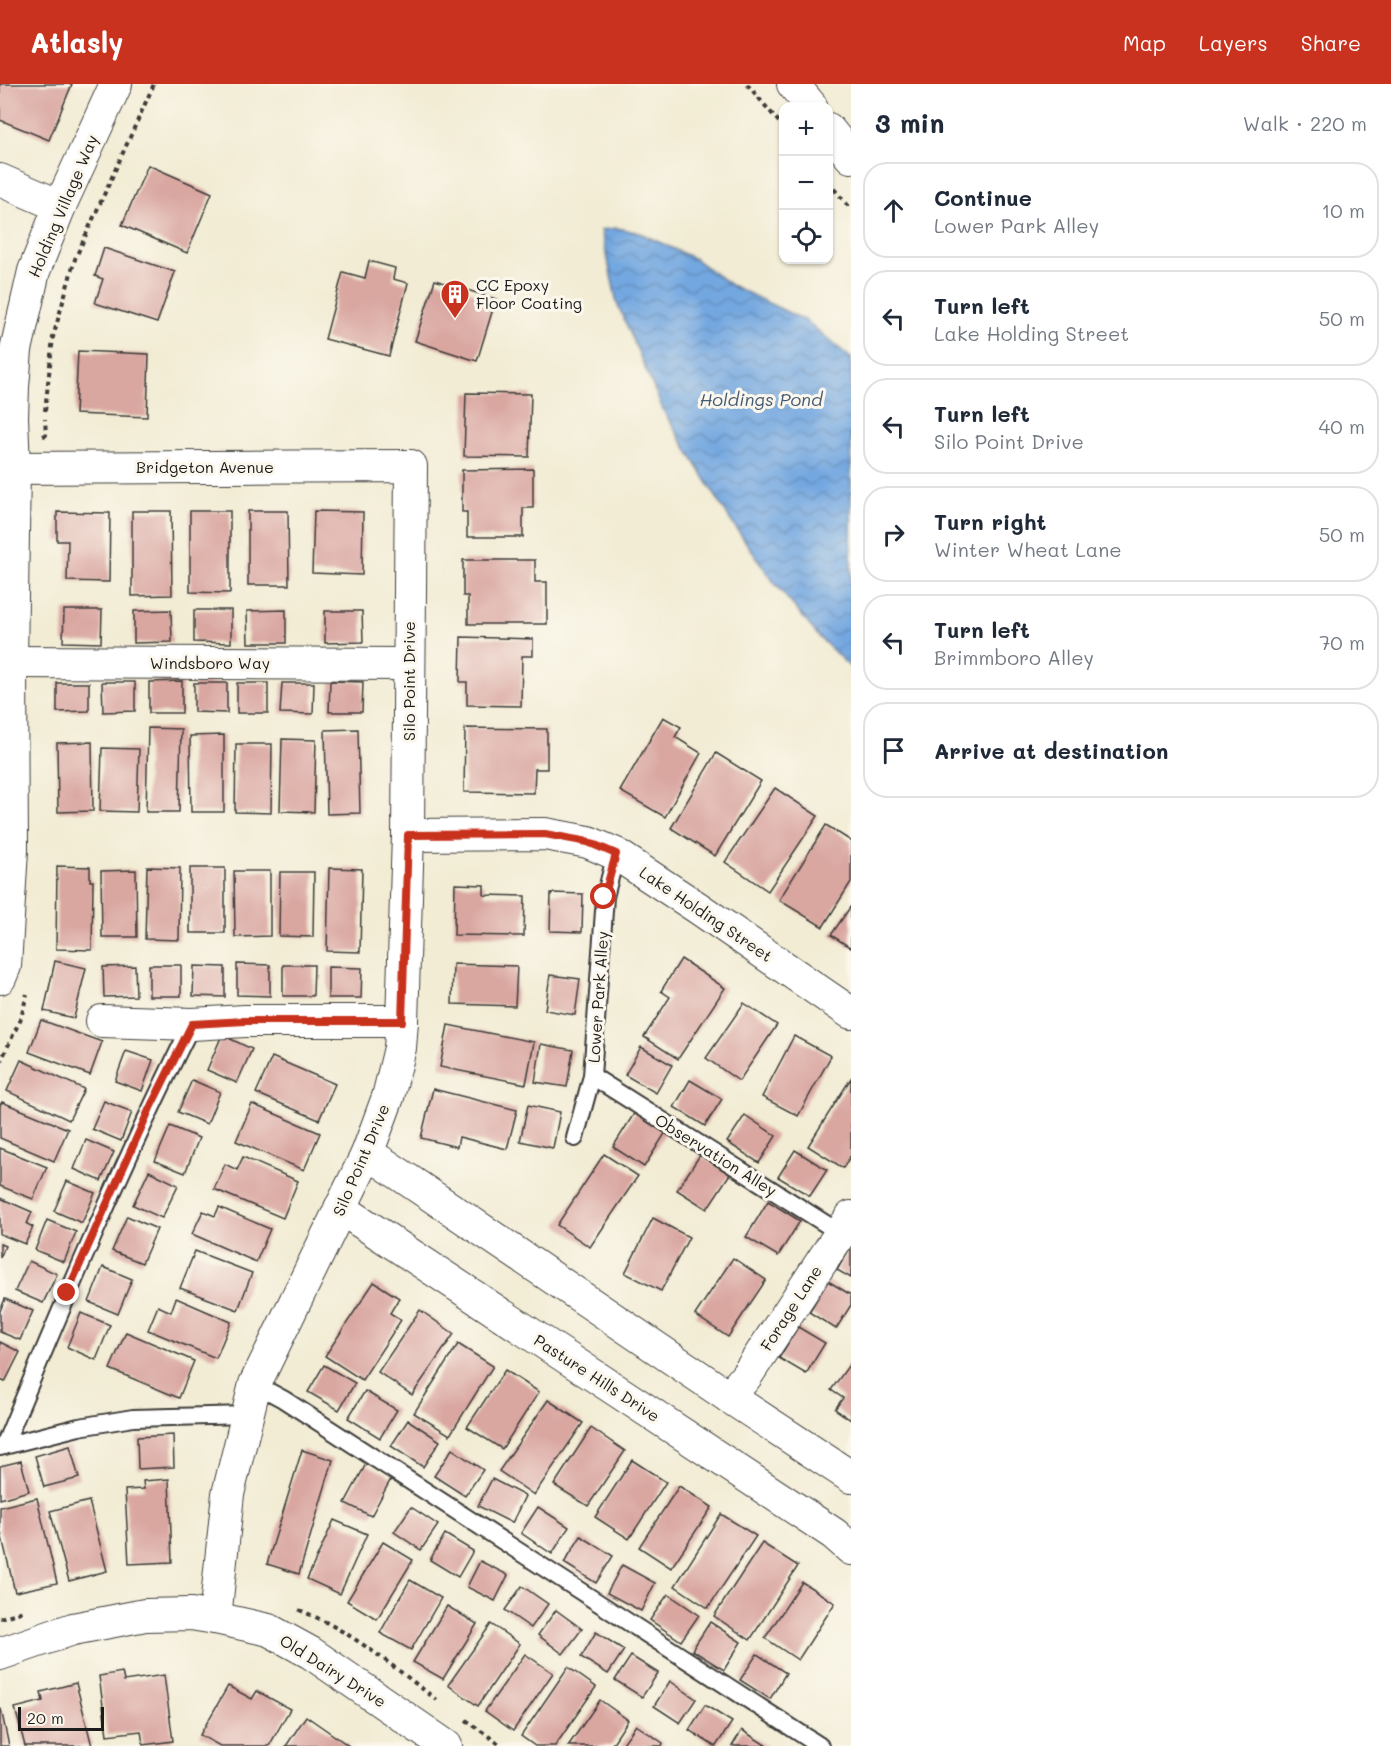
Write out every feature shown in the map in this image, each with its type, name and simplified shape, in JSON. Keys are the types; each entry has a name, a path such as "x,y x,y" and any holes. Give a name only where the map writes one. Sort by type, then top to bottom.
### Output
{"street":[{"name":"Holding Village Way","path":"0,978 5,966 11,662 7,468 16,351 34,271 60,206 116,84"},
{"path":"793,84 808,102"},
{"path":"833,135 851,157"},
{"path":"0,180 60,206"},
{"name":"Bridgeton Avenue","path":"7,468 411,466"},
{"name":"Silo Point Drive","path":"215,1618 228,1494 255,1384 367,1154 388,1097 400,1048 408,835 411,466"},
{"name":"Windsboro Way","path":"11,662 408,664"},
{"name":"Lake Holding Street","path":"408,835 545,834 588,842 616,854 851,1013"},
{"path":"102,1021 192,1024 245,1021 402,1021"},
{"path":"367,1154 851,1477"},
{"name":"Pasture Hills Drive","path":"340,1208 834,1534 851,1549"},
{"name":"Forage Lane","path":"729,1397 747,1375 845,1225"},
{"name":"Old Dairy Drive","path":"0,1654 73,1629 146,1615 191,1614 215,1618 269,1630 311,1653 446,1746"}],"lane":[{"name":"Lower Park Alley","path":"575,1138 592,1076 604,897 616,854"},
{"path":"2,1446 67,1293 150,1108 192,1024"},
{"name":"Observation Alley","path":"592,1076 845,1225"},
{"path":"255,1384 283,1399 820,1746"},
{"path":"2,1446 79,1427 133,1418 247,1415"}],"path":[{"path":"46,435 44,416 53,337 75,259 154,84"},
{"path":"747,84 779,123"},
{"path":"833,188 851,209"}],"water":[{"name":"Holdings Pond","path":"617,228 640,233 695,259 731,285 806,321 851,358 851,668 820,638 773,581 731,521 664,412 617,303 601,230"}],"building":[{"path":"0,84 72,84 49,140 0,120"},
{"path":"148,165 212,193 187,253 122,225"},
{"path":"104,248 175,272 157,323 95,303 103,279 95,276"},
{"path":"369,261 395,268 393,279 408,283 389,356 325,339 343,272 365,278"},
{"name":"CC Epoxy Floor Coating","path":"435,280 496,299 477,361 415,341"},
{"path":"78,351 149,354 147,417 75,414"},
{"path":"466,393 531,394 529,457 464,456"},
{"path":"533,469 533,508 523,508 523,537 467,537 467,512 462,512 462,470"},
{"path":"132,511 171,511 172,595 132,596"},
{"path":"190,511 230,511 230,593 190,592"},
{"path":"248,511 288,511 289,585 248,585"},
{"path":"314,511 363,512 362,575 312,573"},
{"path":"57,512 110,513 109,582 67,581 68,541 57,541"},
{"path":"463,560 535,560 535,582 547,582 547,624 468,624 468,596 463,596"},
{"path":"64,610 102,610 101,643 63,642"},
{"path":"171,610 172,642 134,643 134,611"},
{"path":"194,610 231,610 231,643 194,642"},
{"path":"286,610 286,643 248,643 247,611"},
{"path":"325,611 362,611 363,642 325,643"},
{"path":"461,637 533,639 533,656 522,656 521,706 467,705 467,682 460,682"},
{"path":"182,681 182,713 149,713 149,682"},
{"path":"330,681 363,682 362,712 329,712"},
{"path":"102,682 135,682 135,711 103,712"},
{"path":"57,683 89,683 89,711 57,712"},
{"path":"194,683 227,683 227,713 194,712"},
{"path":"237,683 268,683 268,713 237,713"},
{"path":"282,683 314,683 313,714 280,713"},
{"path":"663,717 681,727 675,737 701,753 665,817 620,791"},
{"path":"148,728 181,729 179,812 146,812"},
{"path":"465,728 547,729 547,769 535,769 534,793 464,792"},
{"path":"358,729 360,813 327,814 325,730"},
{"path":"224,735 224,812 191,812 190,736"},
{"path":"282,739 316,740 314,812 280,811"},
{"path":"92,742 93,811 58,812 57,743"},
{"path":"236,744 272,744 271,813 235,812"},
{"path":"102,748 139,749 137,812 100,811"},
{"path":"716,753 761,781 715,856 671,828"},
{"path":"775,788 818,816 768,891 725,862"},
{"path":"826,825 851,841 851,882 823,927 779,900"},
{"path":"57,866 90,867 90,881 93,881 92,950 56,949"},
{"path":"147,867 180,868 179,940 145,939"},
{"path":"190,868 225,868 225,933 190,933"},
{"path":"329,868 362,869 360,952 327,951"},
{"path":"136,870 137,937 102,937 101,871"},
{"path":"234,871 270,871 270,936 235,937"},
{"path":"280,872 314,872 313,937 279,936"},
{"path":"455,884 484,885 484,895 525,896 524,936 454,935"},
{"path":"551,893 583,894 582,932 550,931"},
{"path":"851,906 851,948 831,935"},
{"path":"681,959 725,988 678,1059 644,1037 670,997 661,991"},
{"path":"55,961 86,968 74,1018 44,1011"},
{"path":"237,964 270,965 270,996 237,995"},
{"path":"453,964 517,966 515,1006 452,1004"},
{"path":"149,965 181,965 181,996 149,996"},
{"path":"283,965 314,965 313,996 283,996"},
{"path":"135,966 136,996 104,997 103,967"},
{"path":"194,966 225,967 225,997 193,996"},
{"path":"328,967 362,968 361,998 328,998"},
{"path":"550,975 580,979 575,1015 545,1010"},
{"path":"744,1003 777,1025 739,1081 706,1058"},
{"path":"41,1020 102,1042 90,1075 29,1052"},
{"path":"448,1025 534,1042 526,1084 440,1067"},
{"path":"222,1035 252,1049 237,1083 207,1070"},
{"path":"794,1036 831,1056 798,1116 762,1097"},
{"path":"541,1044 573,1050 567,1087 535,1082"},
{"path":"641,1047 672,1065 656,1093 625,1075"},
{"path":"126,1051 153,1060 142,1091 115,1081"},
{"path":"272,1057 335,1084 319,1120 256,1093"},
{"path":"21,1060 84,1089 69,1120 7,1091"},
{"path":"851,1078 851,1155 843,1168 808,1146"},
{"path":"192,1080 220,1092 207,1124 178,1112"},
{"path":"690,1080 722,1099 705,1126 674,1107"},
{"path":"433,1089 517,1110 507,1149 459,1137 457,1147 421,1138"},
{"path":"104,1101 132,1112 121,1141 92,1129"},
{"path":"2,1102 68,1129 54,1161 0,1138 0,1105"},
{"path":"252,1104 320,1133 304,1170 236,1141"},
{"path":"528,1105 560,1112 553,1148 520,1141"},
{"path":"635,1112 666,1132 644,1167 613,1147"},
{"path":"745,1115 776,1136 759,1163 727,1142"},
{"path":"170,1126 199,1138 185,1173 155,1161"},
{"path":"86,1140 114,1152 101,1181 74,1169"},
{"path":"0,1148 47,1167 33,1199 0,1186"},
{"path":"795,1150 827,1170 810,1196 778,1177"},
{"path":"604,1154 638,1176 590,1247 557,1225"},
{"path":"700,1155 730,1174 707,1209 677,1190"},
{"path":"243,1157 298,1181 283,1218 214,1189 225,1164 237,1170"},
{"path":"149,1171 178,1185 162,1218 133,1205"},
{"path":"67,1181 95,1193 82,1223 54,1211"},
{"path":"0,1198 32,1212 27,1224 33,1227 25,1244 0,1234"},
{"path":"768,1201 800,1221 778,1256 746,1237"},
{"path":"219,1207 270,1229 256,1262 192,1234 203,1211 215,1216"},
{"path":"127,1216 157,1229 142,1263 112,1251"},
{"path":"653,1218 689,1237 661,1291 625,1273"},
{"path":"47,1220 76,1232 64,1262 35,1250"},
{"path":"0,1244 5,1246 0,1258"},
{"path":"851,1246 851,1278 837,1270"},
{"path":"195,1251 252,1273 238,1310 180,1288"},
{"path":"733,1258 766,1280 728,1337 695,1315"},
{"path":"29,1261 57,1274 43,1303 15,1291"},
{"path":"103,1267 132,1279 118,1314 89,1302"},
{"path":"828,1281 851,1295 851,1305 836,1329 809,1312"},
{"path":"374,1282 399,1298 390,1313 401,1320 362,1380 325,1356"},
{"path":"176,1298 231,1322 216,1358 148,1330 158,1306 171,1312"},
{"path":"5,1299 33,1311 20,1340 0,1332 0,1311"},
{"path":"420,1310 454,1334 412,1395 378,1372"},
{"path":"81,1313 110,1325 96,1360 67,1347"},
{"path":"798,1327 825,1343 806,1374 779,1358"},
{"path":"126,1332 194,1361 179,1398 110,1369"},
{"path":"0,1342 20,1352 5,1382 0,1380"},
{"path":"458,1344 493,1366 450,1435 414,1413"},
{"path":"851,1362 851,1420 835,1409 843,1398 831,1390"},
{"path":"324,1365 355,1383 339,1410 308,1392"},
{"path":"505,1370 539,1392 502,1449 467,1427"},
{"path":"365,1391 397,1410 380,1438 348,1418"},
{"path":"548,1400 583,1423 534,1495 499,1471"},
{"path":"408,1420 440,1441 423,1467 391,1446"},
{"path":"591,1428 625,1451 588,1506 554,1485"},
{"path":"173,1435 174,1467 138,1469 137,1437"},
{"path":"70,1446 79,1478 44,1487 35,1456"},
{"path":"452,1449 483,1470 465,1496 434,1476"},
{"path":"302,1450 333,1460 299,1574 267,1564"},
{"path":"632,1460 666,1482 629,1539 595,1517"},
{"path":"21,1461 29,1491 0,1499 0,1466"},
{"path":"366,1464 392,1477 371,1516 345,1503"},
{"path":"169,1479 172,1562 129,1564 125,1490 144,1489 143,1481"},
{"path":"492,1479 525,1496 512,1523 478,1506"},
{"path":"679,1486 712,1507 671,1568 639,1547"},
{"path":"37,1498 57,1583 15,1592 0,1529 0,1507"},
{"path":"89,1501 107,1571 69,1581 50,1511"},
{"path":"411,1507 438,1525 421,1550 394,1532"},
{"path":"538,1507 569,1527 552,1554 521,1533"},
{"path":"721,1514 756,1536 708,1608 675,1586"},
{"path":"334,1520 367,1534 340,1594 307,1579"},
{"path":"445,1534 473,1551 458,1577 430,1560"},
{"path":"581,1536 613,1556 596,1583 564,1563"},
{"path":"383,1542 413,1560 377,1619 347,1601"},
{"path":"762,1543 798,1566 750,1640 714,1616"},
{"path":"480,1561 508,1575 495,1601 467,1587"},
{"path":"622,1565 655,1583 641,1611 607,1593"},
{"path":"410,1580 441,1598 411,1650 380,1633"},
{"path":"802,1582 835,1603 798,1660 765,1638"},
{"path":"522,1586 548,1604 531,1628 505,1610"},
{"path":"668,1594 699,1615 681,1641 650,1620"},
{"path":"447,1606 477,1624 443,1679 413,1662"},
{"path":"556,1610 582,1629 563,1654 538,1635"},
{"path":"710,1622 741,1642 724,1670 692,1650"},
{"path":"491,1624 520,1644 478,1706 448,1685"},
{"path":"596,1632 624,1650 608,1674 581,1657"},
{"path":"525,1654 553,1673 513,1731 485,1711"},
{"path":"757,1654 786,1673 770,1699 740,1680"},
{"path":"631,1656 658,1673 642,1697 615,1680"},
{"path":"568,1667 596,1687 555,1746 535,1746 521,1736"},
{"path":"122,1672 124,1681 164,1675 173,1741 143,1745 141,1731 107,1735 99,1676"},
{"path":"670,1681 696,1699 680,1723 654,1706"},
{"path":"76,1683 92,1746 25,1746 15,1708 43,1701 41,1692"},
{"path":"228,1686 252,1699 257,1691 290,1709 269,1746 220,1746 200,1735"},
{"path":"600,1700 628,1720 611,1746 568,1746"},
{"path":"705,1705 732,1722 716,1746 689,1730"},
{"path":"1,1709 9,1746 0,1746"},
{"path":"306,1716 349,1746 286,1746"},
{"path":"636,1725 663,1743 662,1746 621,1746"},
{"path":"742,1730 767,1746 732,1746"}],"place":[{"name":"CC Epoxy Floor Coating","path":"455,320"}],"route":[{"path":"67,1293 150,1108 192,1024 245,1021 402,1021 408,835 545,834 588,842 616,854 604,897"}]}
